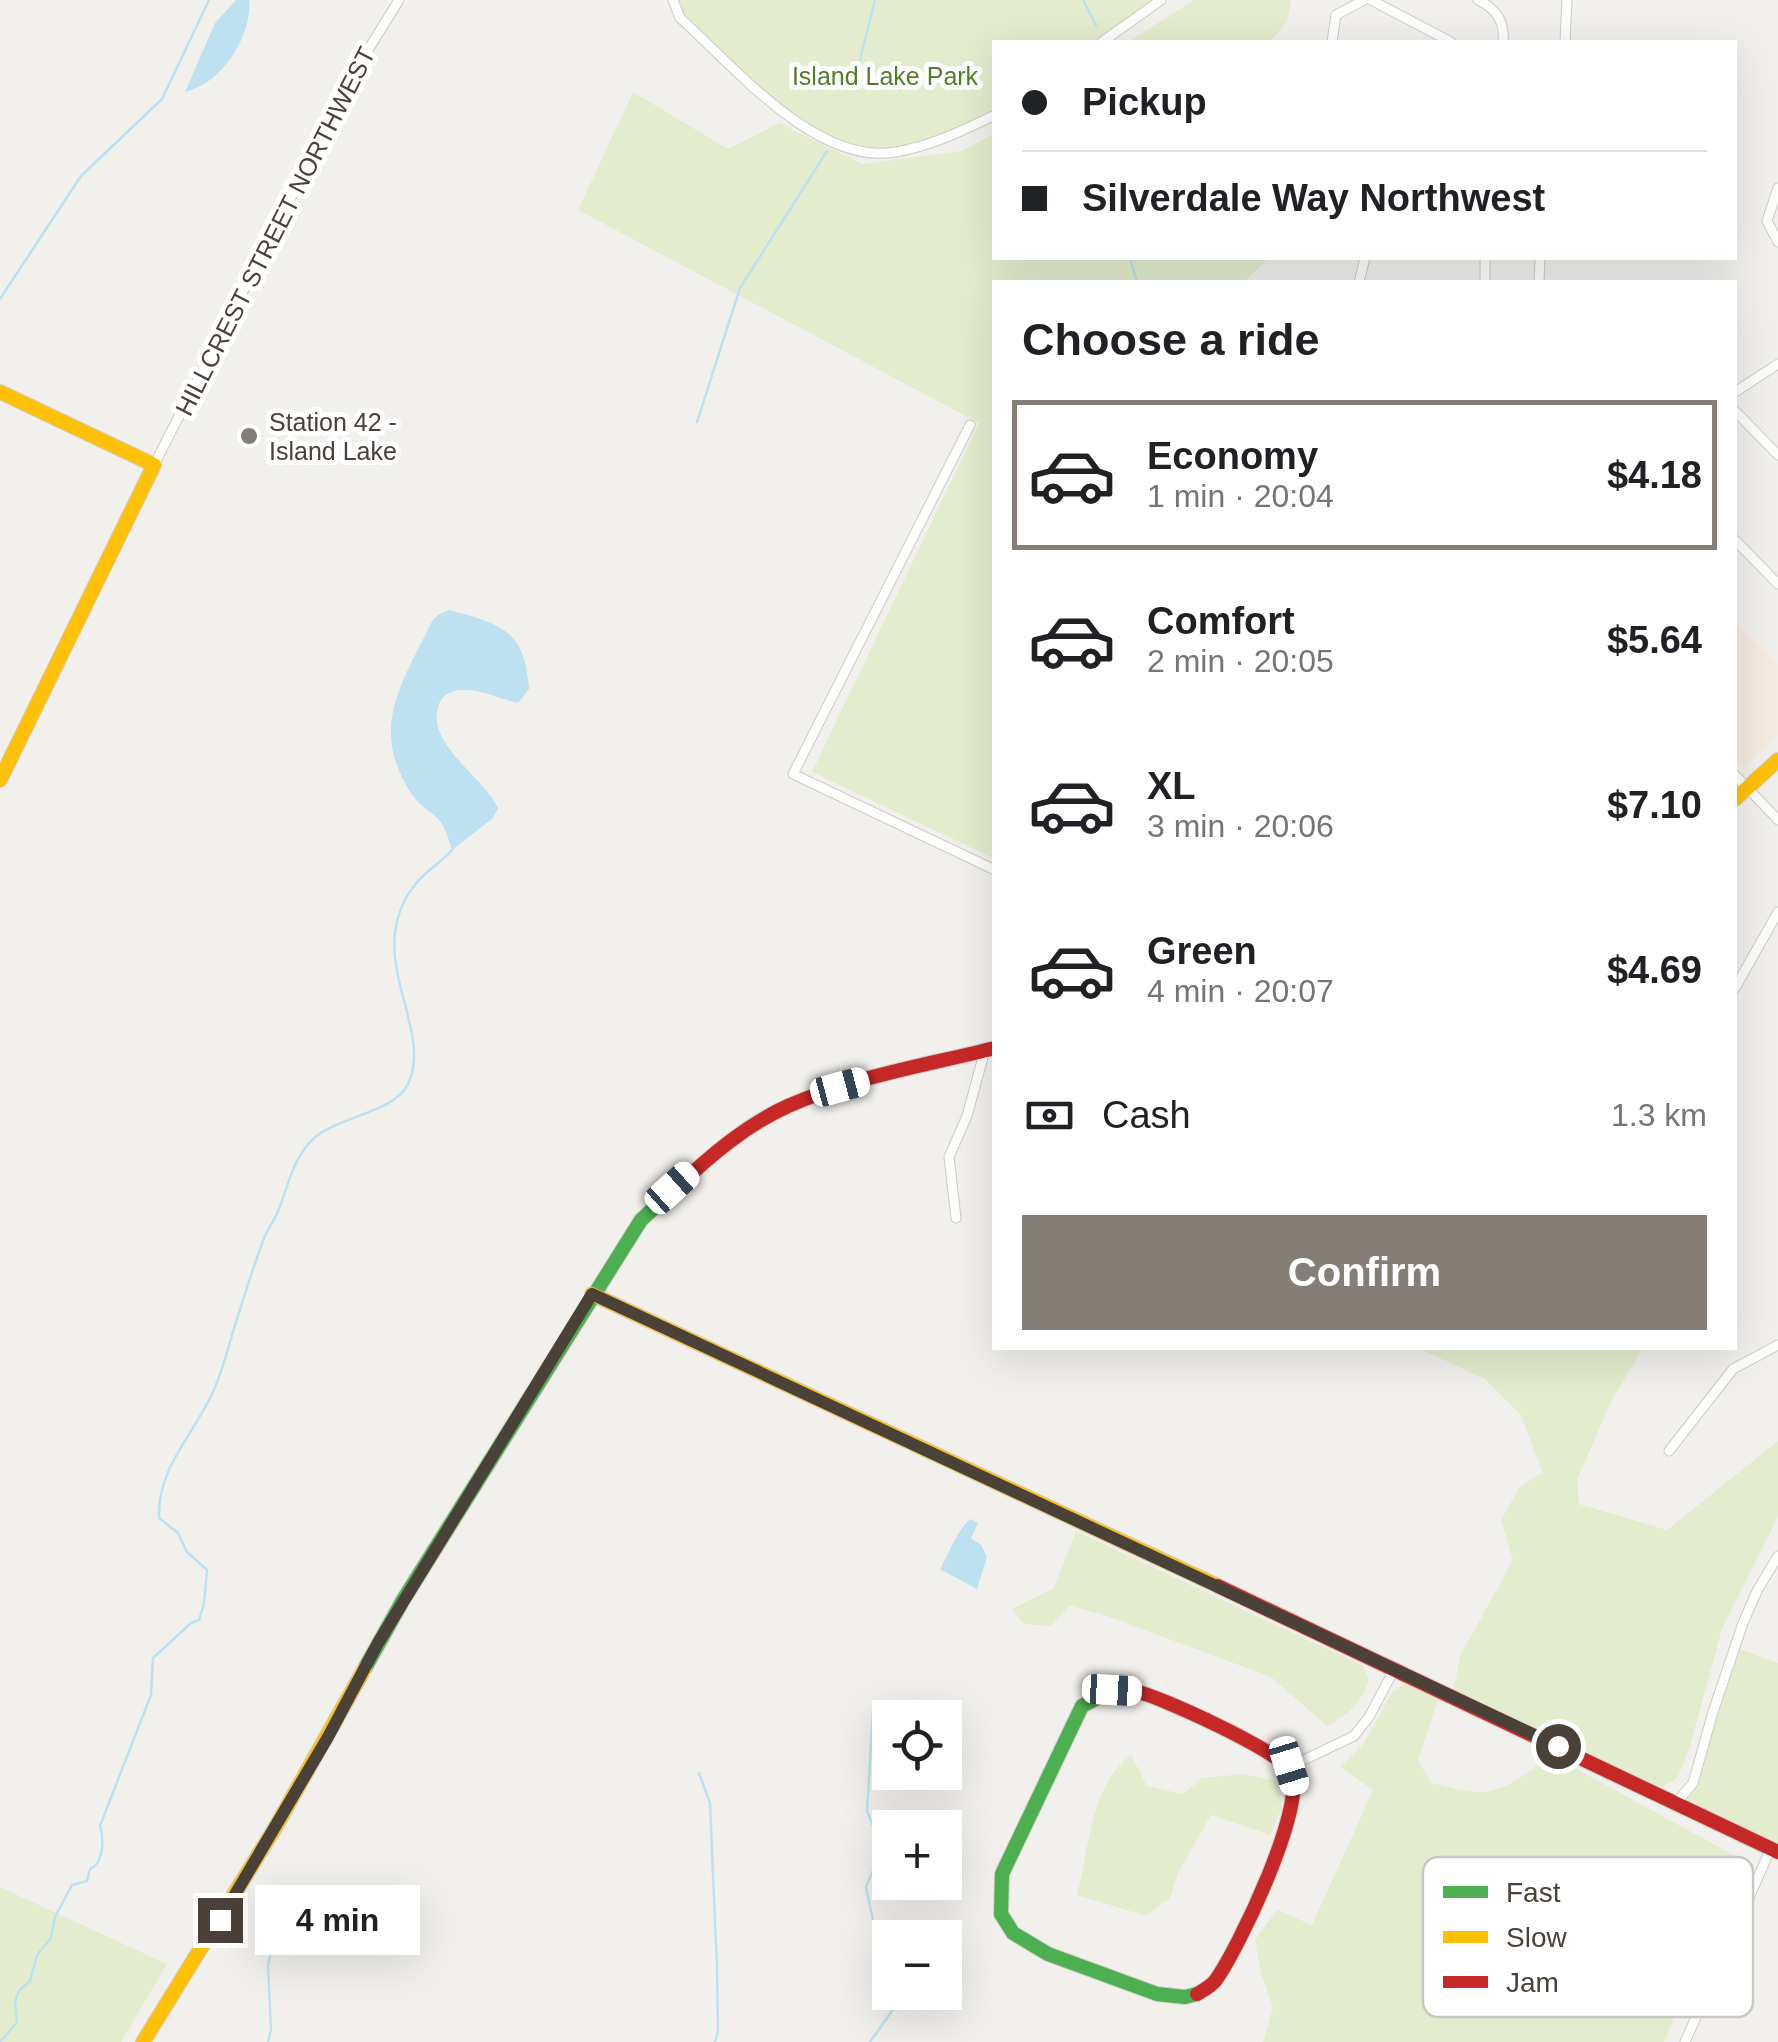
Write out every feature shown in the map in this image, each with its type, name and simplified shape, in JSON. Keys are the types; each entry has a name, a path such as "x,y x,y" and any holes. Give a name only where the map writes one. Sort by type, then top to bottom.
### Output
{"street":[{"name":"HILLCREST STREET NORTHWEST","path":"154,465 360,63 399,0"},
{"path":"673,0 680,18 778,107 840,146 873,153 895,152 960,132 992,116"},
{"path":"1105,40 1161,0"},
{"path":"1332,40 1336,16 1368,0 1446,40"},
{"path":"1478,0 1499,15 1503,40"},
{"path":"1565,40 1567,0"},
{"path":"1778,188 1767,221 1778,242"},
{"path":"1737,391 1778,364"},
{"path":"0,392 154,465 0,780"},
{"path":"1737,414 1778,455"},
{"path":"970,426 793,774 992,869"},
{"path":"1737,542 1778,584"},
{"path":"1737,797 1778,760"},
{"path":"1737,777 1778,820"},
{"path":"1737,983 1778,912"},
{"path":"956,1218 949,1157 990,1049"},
{"path":"143,2042 276,1828 403,1600 592,1294 655,1204 693,1169 786,1107 990,1049"},
{"path":"592,1294 1395,1668 1775,1850 1753,1897"},
{"path":"1669,1451 1733,1369 1778,1345"},
{"path":"1676,1802 1693,1783 1744,1623 1778,1556"},
{"path":"1289,1766 1354,1736 1369,1717 1395,1668"},
{"path":"1112,1690 1135,1692 1261,1748 1289,1766 1295,1787 1288,1827 1227,1961 1211,1986 1175,1999 1046,1953 1007,1928 996,1900 1002,1874 1074,1721 1082,1706 1092,1699 1112,1690"},
{"path":"1685,2042 1697,2017"}],"shaded area":[{"path":"1737,623 1778,664 1778,735 1743,769 1737,763"}],"green space":[{"name":"Island Lake Park","path":"673,0 1161,0 1105,40 992,40 992,116 894,152 865,151 806,126 751,84 680,18"},
{"path":"1194,0 1291,0 1287,21 1272,40 1131,40"},
{"path":"633,92 728,149 779,123 862,164 962,151 992,135 992,260 1267,260 1246,280 992,280 992,858 812,772 979,423 578,210"},
{"path":"1422,1350 1642,1350 1612,1400 1577,1480 1579,1504 1667,1530 1778,1441 1778,1517 1722,1629 1678,1777 1656,1792 1453,1694 1460,1656 1513,1560 1501,1520 1519,1488 1542,1472 1521,1415 1485,1379"},
{"path":"1076,1531 1363,1666 1369,1680 1358,1702 1327,1726 1271,1677 1104,1615 1070,1606 1050,1626 1024,1624 1012,1609 1054,1588"},
{"path":"1740,1649 1778,1663 1778,1852 1677,1802 1693,1783"},
{"path":"1404,1684 1438,1699 1418,1761 1432,1783 1466,1791 1490,1791 1513,1782 1542,1762 1571,1766 1737,1857 1423,1857 1423,2017 1674,2017 1664,2042 1263,2042 1273,2008 1255,1940 1277,1910 1312,1925 1373,1790 1340,1767 1365,1742 1392,1692"},
{"path":"1131,1755 1147,1786 1183,1794 1202,1778 1243,1774 1277,1781 1282,1808 1270,1835 1211,1815 1178,1873 1170,1898 1146,1916 1077,1895 1099,1801 1117,1768"},
{"path":"0,1887 167,1964 121,2042 0,2042"}],"water":[{"path":"236,0 249,0 240,43 211,79 185,92 215,23"},
{"path":"449,610 483,620 507,633 522,654 529,689 518,703 463,690 453,691 439,704 437,718 447,746 498,808 493,818 452,850 440,821 415,799 399,771 391,727 394,706 410,665 432,621"},
{"path":"970,1519 978,1523 971,1538 981,1545 987,1557 977,1589 940,1569"}],"waterway":[{"path":"0,299 81,176 162,99 209,0"},
{"path":"853,87 875,0"},
{"path":"1083,0 1096,25"},
{"path":"697,422 740,288 827,151"},
{"path":"1131,260 1136,280"},
{"path":"0,2042 17,2022 15,2001 19,1991 30,1981 37,1955 51,1938 55,1917 72,1885 87,1881 100,1856 100,1826 151,1695 153,1658 199,1620 204,1604 207,1570 187,1552 178,1533 159,1518 164,1484 216,1385 261,1247 300,1156 321,1133 391,1102 408,1084 414,1062 413,1039 394,938 400,912 414,886 452,850"},
{"path":"872,1728 867,1811 882,1849 866,1887 873,1920"},
{"path":"699,1773 710,1803 717,1968 715,2042"},
{"path":"268,2042 268,1965 281,1910"},
{"path":"870,2042 892,2010"}],"traffic: fast":[{"path":"365,1668 403,1600 641,1220 677,1187"},
{"path":"1112,1690 1082,1706 1002,1874 1001,1914 1013,1933 1048,1954 1157,1994 1197,1994"}],"traffic: slow":[{"path":"0,392 154,465 0,780"},
{"path":"1737,797 1778,760"},
{"path":"592,1294 1218,1586"},
{"path":"143,2042 275,1828 365,1668"}],"traffic: jam":[{"path":"677,1187 729,1142 788,1106 864,1079 992,1049"},
{"path":"1218,1586 1778,1852"},
{"path":"1112,1690 1135,1691 1192,1713 1265,1750 1290,1770 1290,1812 1268,1876 1225,1965 1213,1983 1197,1994"}],"place":[{"name":"Station 42 - Island Lake","path":"249,436"}],"route":[{"path":"220,1920 403,1600 592,1294 1558,1746"}]}
